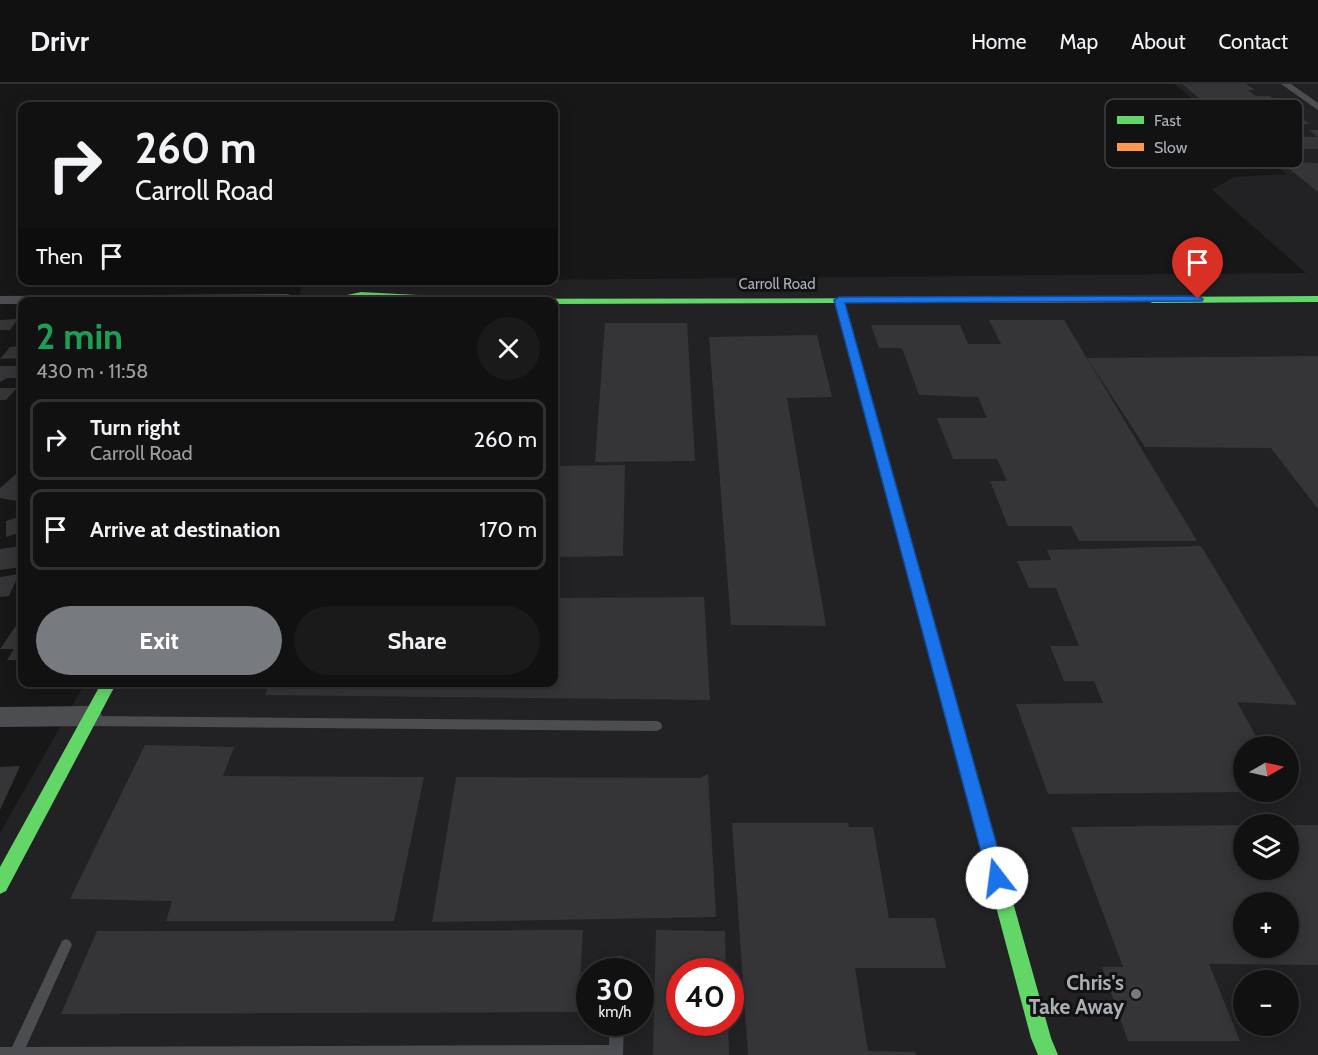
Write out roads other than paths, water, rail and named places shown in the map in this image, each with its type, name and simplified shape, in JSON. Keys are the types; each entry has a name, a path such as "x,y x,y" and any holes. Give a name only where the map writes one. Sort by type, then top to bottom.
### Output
{"street":[{"path":"1285,84 1318,106"},
{"name":"Carroll Road","path":"333,297 387,297"},
{"name":"Carroll Road","path":"558,300 1318,299"},
{"path":"0,300 18,300"},
{"path":"839,300 1041,1038 1048,1055"},
{"path":"0,885 107,687"},
{"path":"0,717 90,718"}],"lane":[{"path":"90,718 657,726"},
{"path":"15,1055 66,945"},
{"path":"0,1054 616,1053 617,1036"}],"place":[{"name":"Chris's Take Away","path":"1136,994"}]}
